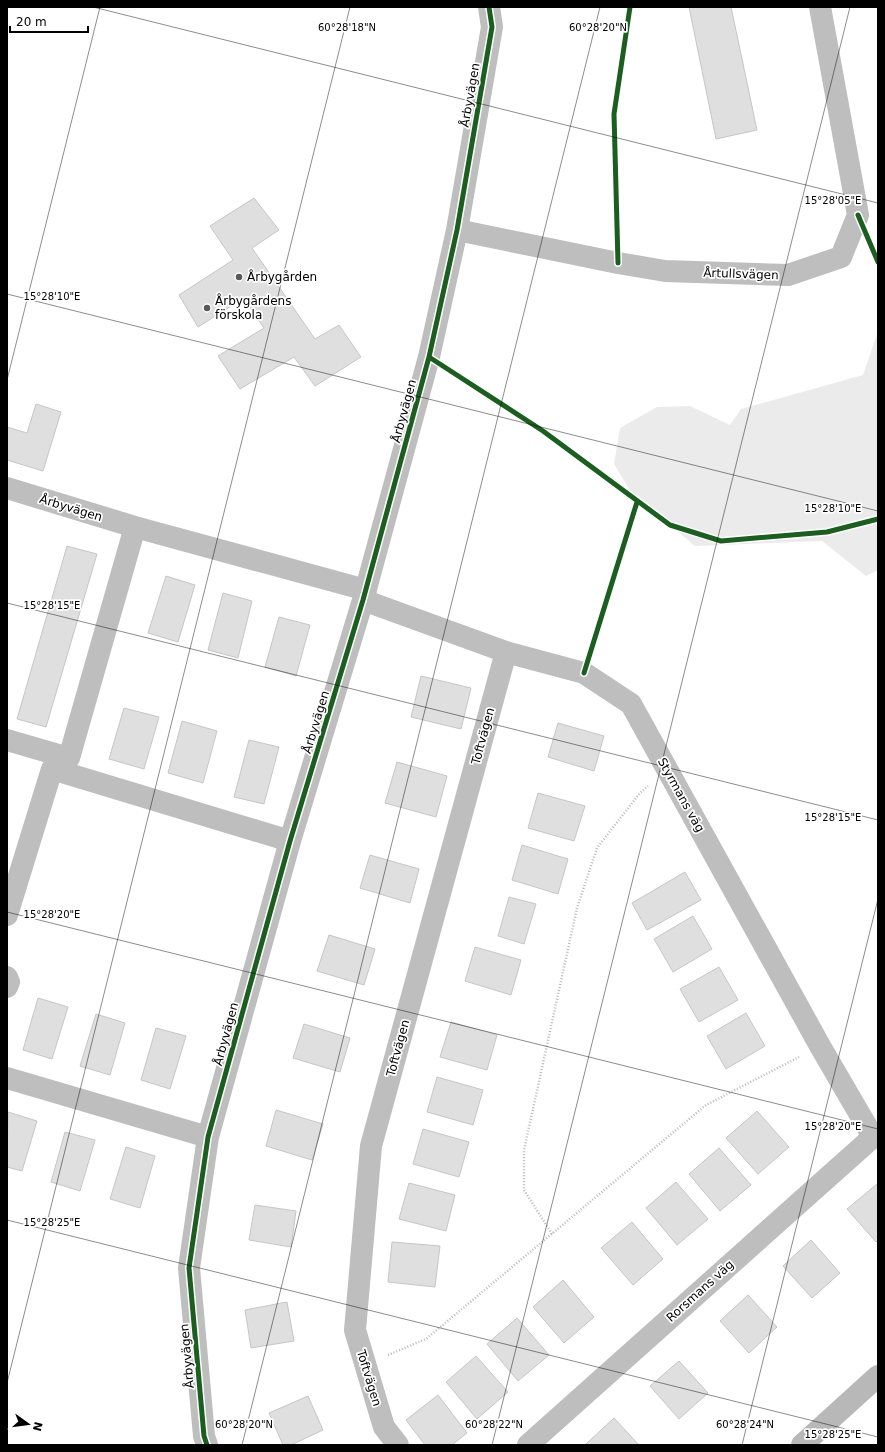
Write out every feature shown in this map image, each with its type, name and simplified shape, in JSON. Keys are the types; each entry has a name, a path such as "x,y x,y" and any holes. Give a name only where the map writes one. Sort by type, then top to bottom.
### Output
{"street":[{"name":"Årbyvägen","path":"207,1445 204,1436 189,1268 208,1137 290,841 364,595 428,357 457,230 492,27 489,7"},
{"name":"Årtullsvägen","path":"457,230 618,263 665,271 788,275 841,257 858,215 820,7"},
{"name":"Årbyvägen","path":"7,488 364,595"},
{"path":"7,915 60,764 135,527"},
{"name":"Styrmans väg","path":"364,595 506,652 584,673 631,704 820,1046 873,1137"},
{"name":"Toftvägen","path":"398,1445 384,1427 355,1330 371,1146 506,652"},
{"path":"7,740 60,764 290,841"},
{"path":"7,977 9,982 7,987"},
{"path":"7,1078 208,1137"},
{"name":"Rorsmans väg","path":"528,1445 873,1137"},
{"path":"802,1445 878,1376"}],"path":[{"path":"552,1234 524,1190 524,1150 577,908 597,848 640,793 667,769"},
{"path":"365,1364 426,1339 706,1104 820,1046"}],"shaded area":[{"path":"877,334 878,570 866,576 822,541 695,546 631,492 614,464 620,428 657,407 690,406 730,425 741,409 863,375"}],"building":[{"path":"689,7 731,7 757,130 716,139"},
{"name":"Årbygården","path":"254,198 279,230 252,248 315,339 339,325 361,357 315,386 294,357 240,389 218,356 264,328 244,298 198,327 179,295 233,260 210,226"},
{"path":"36,404 61,412 43,471 7,460 7,427 27,433"},
{"path":"67,546 97,554 46,727 17,719"},
{"path":"166,576 195,585 178,642 148,633"},
{"path":"223,593 252,601 238,658 208,650"},
{"path":"279,617 310,625 296,676 265,667"},
{"path":"421,676 471,688 461,729 411,717"},
{"path":"124,708 159,717 144,769 109,759"},
{"path":"182,721 217,731 203,783 168,773"},
{"path":"558,723 604,736 594,771 548,757"},
{"path":"249,740 279,747 264,804 234,797"},
{"path":"397,762 447,776 436,817 385,803"},
{"path":"538,793 585,806 574,841 528,828"},
{"path":"522,845 568,859 558,894 512,880"},
{"path":"370,855 419,869 410,903 360,888"},
{"path":"685,872 701,900 647,930 632,903"},
{"path":"509,897 536,904 524,944 498,936"},
{"path":"693,916 712,949 673,972 654,939"},
{"path":"329,935 375,949 364,985 317,971"},
{"path":"475,947 521,960 511,995 465,981"},
{"path":"719,967 738,1000 699,1022 680,989"},
{"path":"38,998 68,1007 52,1059 23,1050"},
{"path":"746,1013 765,1046 726,1069 707,1036"},
{"path":"96,1014 125,1023 110,1075 80,1066"},
{"path":"451,1022 497,1035 487,1070 440,1057"},
{"path":"304,1024 350,1038 340,1072 293,1058"},
{"path":"156,1028 186,1036 170,1089 141,1080"},
{"path":"437,1077 483,1090 473,1125 427,1112"},
{"path":"276,1110 323,1124 312,1160 266,1146"},
{"path":"757,1111 789,1147 758,1174 726,1138"},
{"path":"8,1112 37,1121 22,1171 7,1167"},
{"path":"423,1129 469,1142 459,1177 413,1164"},
{"path":"65,1132 95,1140 80,1191 51,1182"},
{"path":"126,1147 155,1156 140,1208 110,1199"},
{"path":"719,1148 751,1185 720,1211 689,1174"},
{"path":"676,1182 708,1219 677,1245 646,1208"},
{"path":"409,1183 455,1195 446,1231 399,1219"},
{"path":"877,1184 878,1240 876,1242 847,1209"},
{"path":"255,1205 296,1211 291,1247 249,1240"},
{"path":"632,1222 663,1259 633,1285 601,1248"},
{"path":"811,1240 840,1273 812,1298 783,1266"},
{"path":"392,1242 440,1246 435,1287 388,1282"},
{"path":"563,1280 594,1317 564,1343 533,1307"},
{"path":"748,1295 777,1327 749,1353 720,1321"},
{"path":"287,1302 294,1341 251,1348 245,1310"},
{"path":"517,1318 549,1355 518,1381 487,1344"},
{"path":"476,1356 508,1392 477,1419 446,1382"},
{"path":"679,1361 708,1393 679,1419 650,1386"},
{"path":"438,1395 467,1433 452,1445 425,1445 406,1420"},
{"path":"308,1396 323,1430 291,1445 283,1445 269,1413"},
{"path":"614,1418 639,1445 586,1444"}],"cycle path":[{"path":"207,1445 204,1436 189,1268 208,1137 290,841 363,600 429,357 457,230 492,27 489,7"},
{"path":"618,263 614,114 630,7"},
{"path":"858,215 878,262"},
{"path":"429,357 543,431 670,525 721,541 827,532 878,519"},
{"path":"584,673 637,502"}],"place":[{"name":"Årbygården","path":"239,277"},
{"name":"Årbygårdens förskola","path":"207,308"}]}
